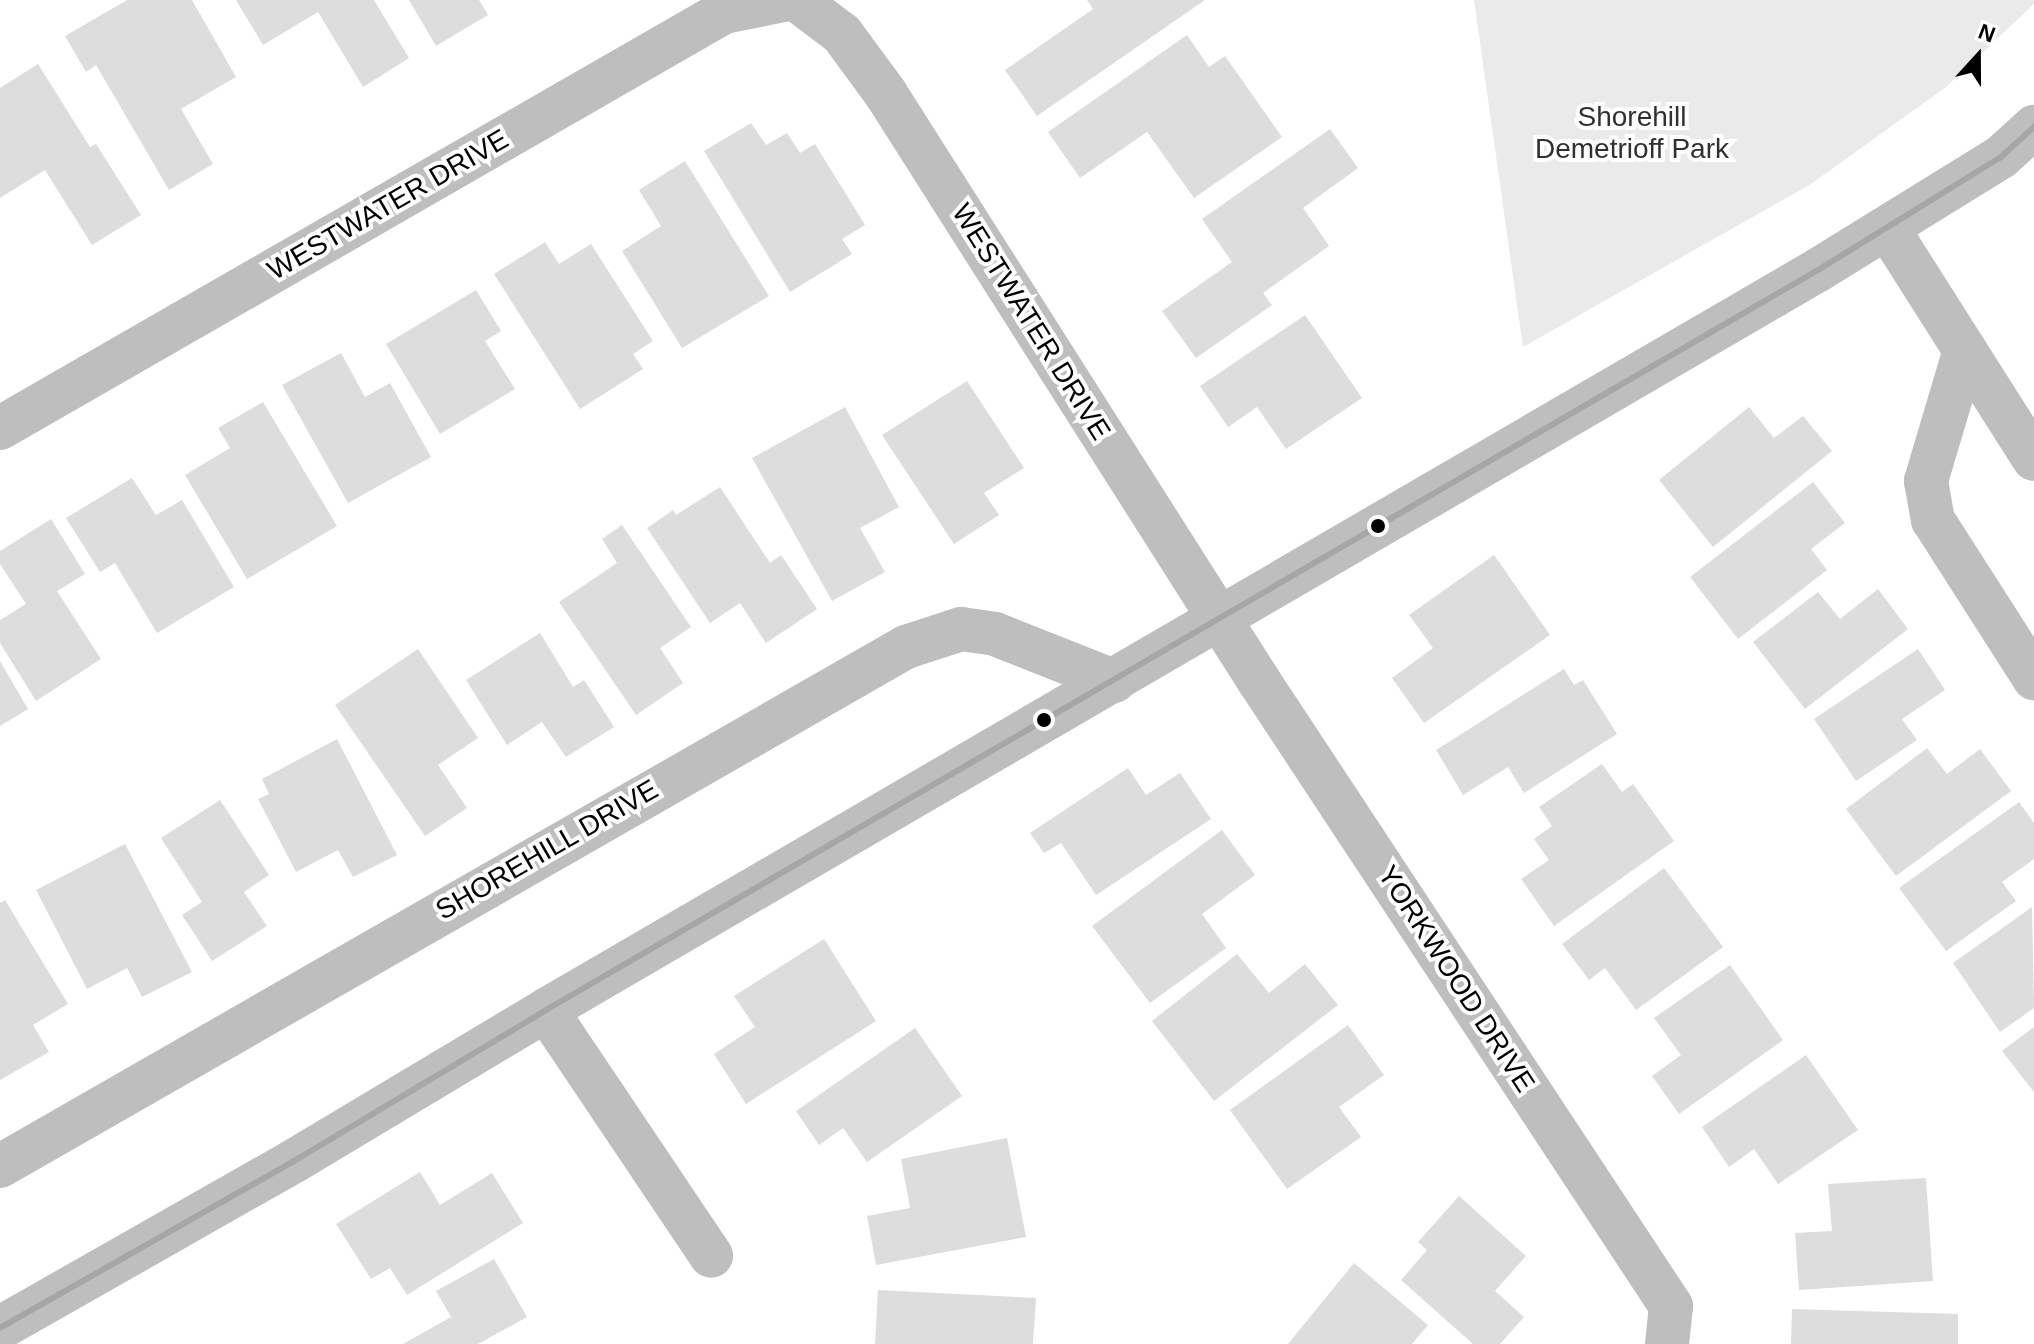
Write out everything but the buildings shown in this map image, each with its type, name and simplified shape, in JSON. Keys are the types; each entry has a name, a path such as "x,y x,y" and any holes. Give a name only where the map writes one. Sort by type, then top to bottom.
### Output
{"street":[{"name":"WESTWATER DRIVE","path":"0,428 724,12 784,0"},
{"name":"WESTWATER DRIVE","path":"797,0 842,34 886,94 1219,620"},
{"path":"0,1328 294,1161 546,1010 1888,229 2017,161 2034,127"},
{"path":"1888,229 2034,459"},
{"path":"1965,350 1926,481 1933,520 2034,678"},
{"name":"YORKWOOD DRIVE","path":"1219,620 1671,1306 1667,1344"},
{"name":"SHOREHILL DRIVE","path":"0,1166 906,647 961,629 995,634 1114,681"},
{"path":"546,1010 711,1256"}],"green space":[{"name":"Shorehill Demetrioff Park","path":"1474,0 2034,0 2034,4 1946,87 1811,184 1523,347"}],"transit line":[{"path":"0,1328 294,1161 546,1010 1818,270 2001,157 2034,127"}]}
